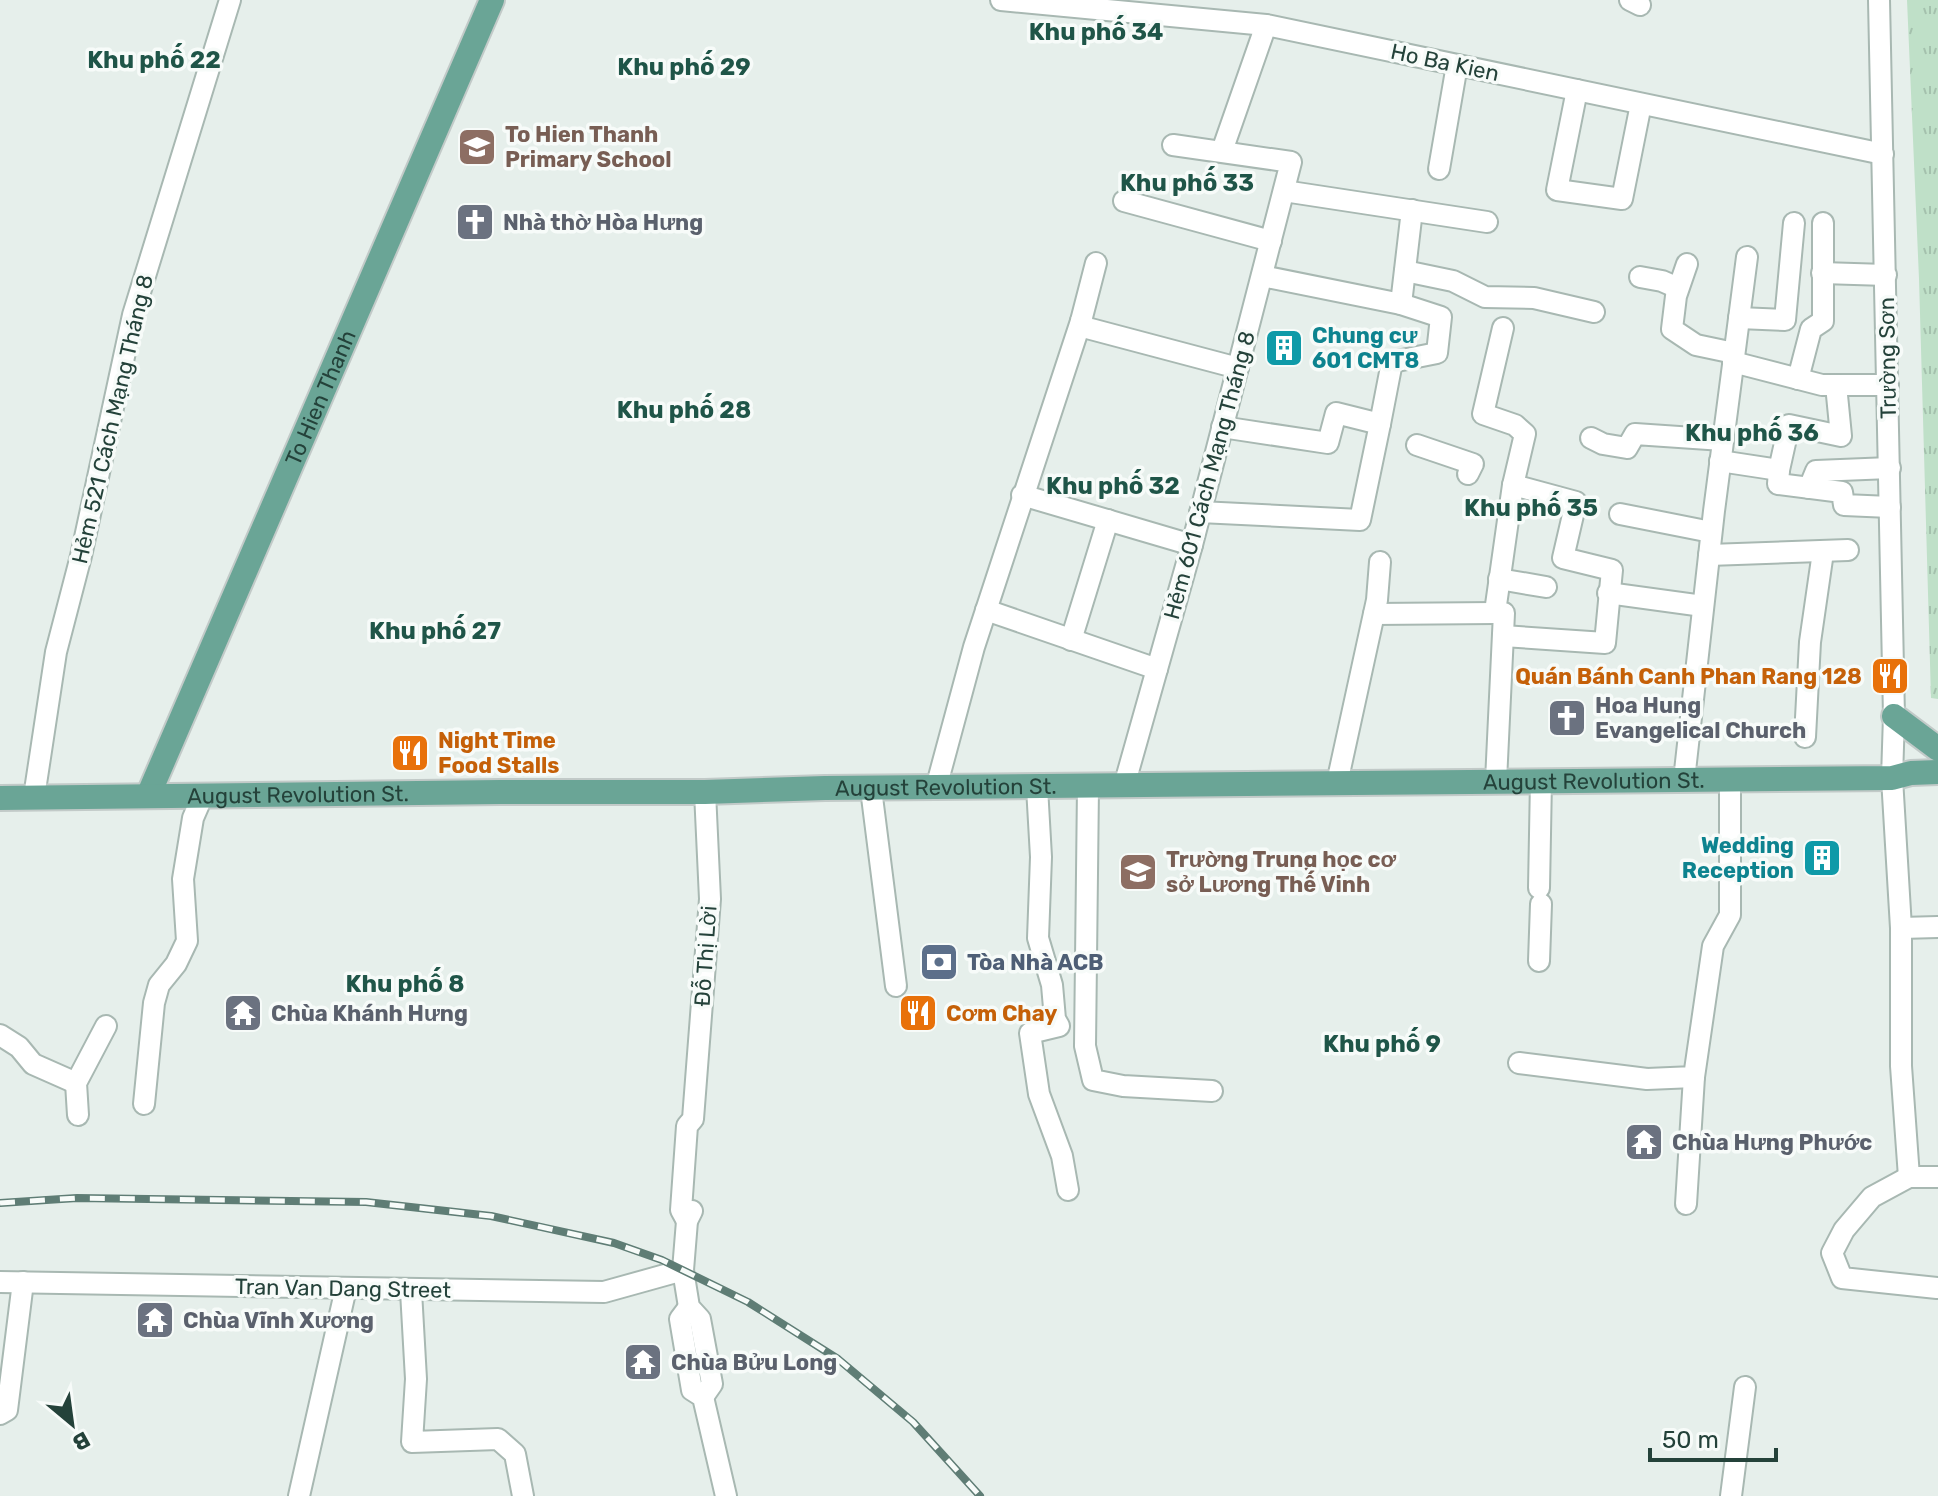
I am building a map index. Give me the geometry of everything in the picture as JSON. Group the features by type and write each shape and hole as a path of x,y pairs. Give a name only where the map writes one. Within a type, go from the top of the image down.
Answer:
{"main road":[{"name":"To Hien Thanh","path":"148,796 492,0"},
{"path":"1894,716 1938,749"},
{"name":"August Revolution St.","path":"0,798 1892,778 1911,773 1938,772"},
{"name":"August Revolution St.","path":"1892,778 1907,788 1938,788"}],"street":[{"name":"Hẻm 521 Cách Mạng Tháng 8","path":"34,797 56,652 81,556 133,315 230,0"},
{"name":"Ho Ba Kien","path":"1001,0 1266,25 1883,154"},
{"name":"Trường Sơn","path":"1879,0 1890,468 1892,778 1901,928 1901,1066 1909,1177"},
{"path":"1173,145 1222,151 1266,25"},
{"path":"1439,169 1457,65"},
{"path":"1577,90 1557,190 1622,199 1641,104"},
{"name":"Hẻm 601 Cách Mạng Tháng 8","path":"1124,786 1192,545 1291,162 1222,151"},
{"path":"1284,191 1487,222"},
{"path":"1124,201 1271,241"},
{"path":"1401,304 1412,210"},
{"path":"1739,318 1785,320 1794,223"},
{"path":"1798,379 1811,329 1823,321 1823,223"},
{"path":"1684,780 1711,532 1747,257"},
{"path":"936,788 986,610 1081,321 1096,263"},
{"path":"1687,264 1678,288 1672,329 1696,345 1822,385 1888,385"},
{"path":"1405,271 1453,281 1485,297 1534,298 1594,312"},
{"path":"1822,273 1886,275"},
{"path":"1200,512 1360,520 1392,362 1437,353 1441,317 1401,304 1262,276"},
{"path":"1640,277 1678,288"},
{"path":"1081,321 1087,328 1238,368"},
{"path":"1496,613 1513,485 1525,434 1515,425 1483,414 1503,328"},
{"path":"1836,385 1841,436 1789,425 1778,484 1842,492 1844,505 1890,507"},
{"path":"1222,427 1328,443 1336,413 1380,424"},
{"path":"1591,438 1603,444 1627,448 1635,434 1723,440"},
{"path":"1417,445 1473,464 1468,474"},
{"path":"1720,461 1779,470"},
{"path":"1809,488 1816,471 1890,468"},
{"path":"1503,636 1605,643 1612,570 1563,558 1576,502 1513,485"},
{"path":"1022,495 1192,545"},
{"path":"1620,514 1711,532"},
{"path":"1071,640 1108,520"},
{"path":"1709,555 1848,550"},
{"path":"1805,737 1810,642 1823,552"},
{"path":"1337,783 1374,614 1380,562"},
{"path":"1499,579 1546,587"},
{"path":"1608,593 1703,606"},
{"path":"986,610 1157,669"},
{"path":"1374,614 1504,613 1496,781"},
{"path":"1686,1204 1694,1077 1713,946 1730,915 1730,779"},
{"path":"1539,961 1541,780"},
{"path":"1037,787 1041,857 1038,938 1052,985 1055,1019 1059,1026 1032,1031 1030,1037 1039,1094 1062,1156 1068,1190"},
{"path":"1088,787 1085,1046 1093,1080 1123,1086 1212,1091"},
{"path":"871,789 896,986"},
{"name":"Đỗ Thị Lời","path":"705,792 710,899 693,1119 698,1128 694,1209 687,1221 689,1307 700,1319 712,1384 703,1397 726,1496"},
{"path":"144,1104 154,1003 159,985 176,964 187,941 183,879 193,818 203,795"},
{"path":"1901,928 1938,927"},
{"path":"78,1115 76,1083 106,1026"},
{"path":"0,1035 19,1047 33,1064 76,1083"},
{"path":"1519,1063 1647,1079 1694,1077"},
{"path":"1937,1288 1842,1278 1832,1253 1844,1230 1872,1197 1909,1177 1938,1177"},
{"name":"Tran Van Dang Street","path":"0,1282 604,1292 690,1281"},
{"path":"0,1414 7,1410 23,1282"},
{"path":"299,1496 346,1288"},
{"path":"411,1291 416,1379 412,1442 498,1439 515,1454 523,1496"},
{"path":"1731,1496 1745,1387"}],"green space":[{"path":"1907,0 1938,0 1938,699 1931,698 1919,279"}],"railway":[{"path":"0,1203 77,1198 366,1202 491,1216 614,1243 662,1260 748,1302 838,1359 913,1422 980,1496"}],"place":[{"name":"To Hien Thanh Primary School","path":"477,147"},
{"name":"Nhà thờ Hòa Hưng","path":"475,222"},
{"name":"Chung cư 601 CMT8","path":"1284,348"},
{"name":"Quán Bánh Canh Phan Rang 128","path":"1890,676"},
{"name":"Hoa Hung Evangelical Church","path":"1567,718"},
{"name":"Night Time Food Stalls","path":"410,753"},
{"name":"Wedding Reception","path":"1822,858"},
{"name":"Trường Trung học cơ sở Lương Thế Vinh","path":"1138,872"},
{"name":"Tòa Nhà ACB","path":"939,962"},
{"name":"Chùa Khánh Hưng","path":"243,1013"},
{"name":"Cơm Chay","path":"918,1013"},
{"name":"Chùa Hưng Phước","path":"1644,1142"},
{"name":"Chùa Vĩnh Xương","path":"155,1320"},
{"name":"Chùa Bửu Long","path":"643,1362"}],"district":[{"name":"Khu phố 34","path":"1096,32"},
{"name":"Khu phố 22","path":"154,60"},
{"name":"Khu phố 29","path":"684,67"},
{"name":"Khu phố 33","path":"1187,183"},
{"name":"Khu phố 28","path":"684,410"},
{"name":"Khu phố 36","path":"1752,433"},
{"name":"Khu phố 32","path":"1113,486"},
{"name":"Khu phố 35","path":"1531,508"},
{"name":"Khu phố 27","path":"435,631"},
{"name":"Khu phố 8","path":"405,984"},
{"name":"Khu phố 9","path":"1382,1044"}]}
